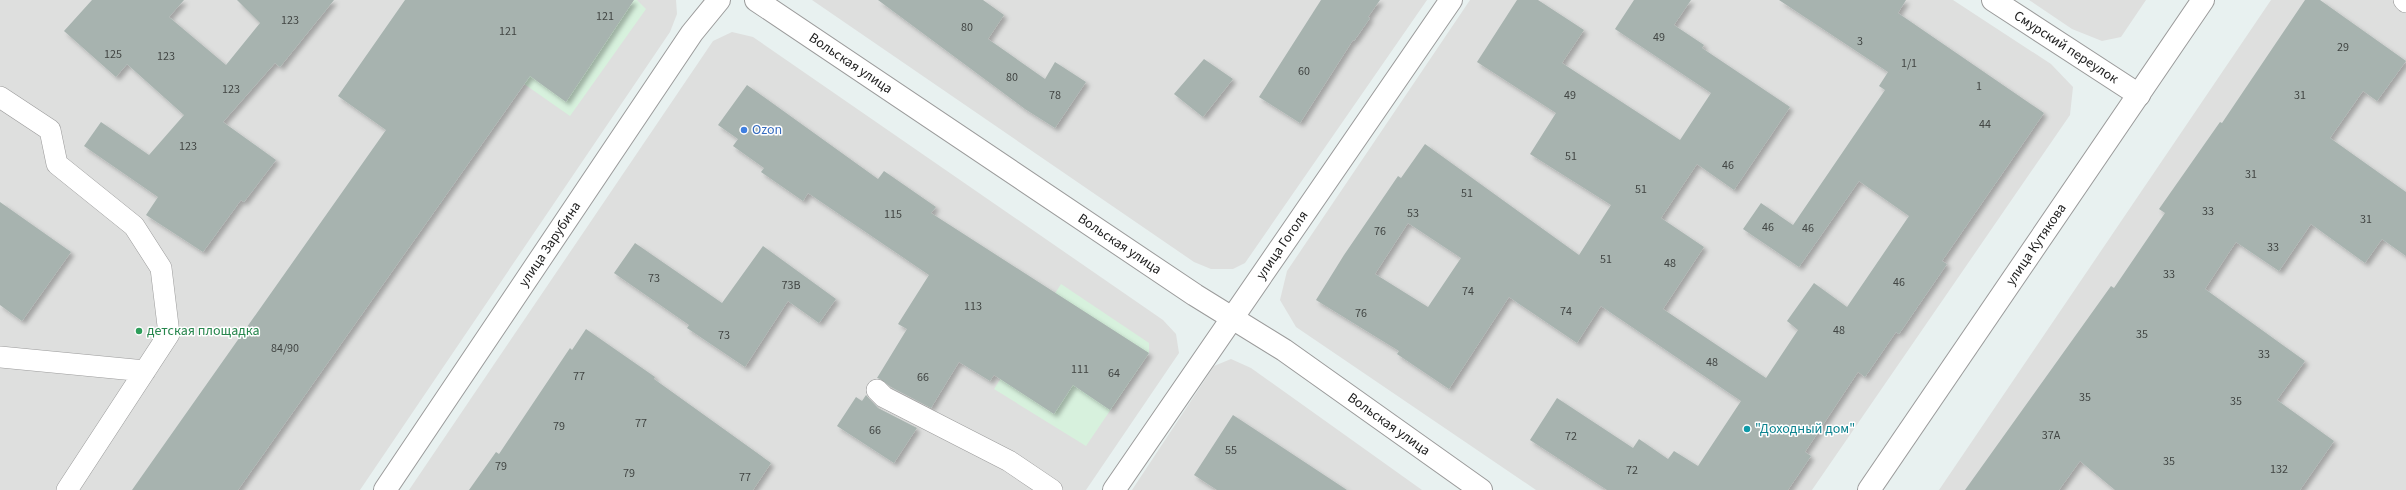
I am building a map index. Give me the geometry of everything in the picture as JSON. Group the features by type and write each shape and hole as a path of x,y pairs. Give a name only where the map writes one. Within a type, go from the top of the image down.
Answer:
{"street":[{"name":"улица Зарубина","path":"384,490 692,33 719,0"},
{"name":"Вольская улица","path":"756,0 1232,318 1284,350 1481,490"},
{"name":"улица Гоголя","path":"1114,490 1451,0"},
{"name":"Смурский переулок","path":"1993,0 2139,95"},
{"name":"улица Кутякова","path":"1869,490 2203,0"}],"lane":[{"path":"0,97 50,130 57,164 134,226 161,268 169,334 67,490"},
{"path":"0,357 145,371"},
{"path":"876,390 884,397 1009,461 1052,490"}],"shaded area":[{"path":"0,0 676,0 677,14 670,32 360,490 0,490"},
{"path":"404,0 637,0 646,9 570,116"},
{"path":"812,0 1427,0 1245,263 1233,269 1211,269 1194,262"},
{"path":"1470,0 1953,0 2051,64 2073,87 2070,115 1812,490 1536,490 1296,327 1280,300 1287,271"},
{"path":"2029,0 2146,0 2121,37 2102,41 2072,29"},
{"path":"2271,0 2406,0 2406,490 1939,490"},
{"path":"732,32 753,37 1163,320 1176,334 1179,353 1086,490 409,490 713,41"},
{"path":"1061,284 1149,343 1149,353 1086,446 994,389"},
{"path":"1231,359 1251,368 1422,490 1132,490 1214,366"}],"building":[{"path":"92,0 184,0 169,17 226,65 260,23 237,0 334,0 280,67 275,63 223,122 276,160 244,202 241,200 203,252 146,215 158,197 84,146 101,122 149,155 184,115 127,64 116,77 64,31"},
{"path":"405,0 634,0 566,102 530,76 238,490 132,490 386,130 338,96"},
{"path":"878,0 983,0 1004,15 988,39 1045,79 1055,62 1086,82 1055,128 1025,109"},
{"path":"1321,0 1380,0 1368,17 1370,18 1354,41 1353,40 1300,123 1259,97"},
{"path":"1517,0 1538,0 1584,30 1562,63 1680,140 1711,93 1615,29 1634,0 1691,0 1674,25 1704,45 1702,48 1790,107 1734,190 1697,164 1661,218 1704,247 1663,309 1766,378 1798,330 1787,321 1814,283 1847,307 1909,216 1859,181 1799,267 1743,229 1761,203 1793,225 1885,90 1879,86 1888,72 1779,0 1906,0 1898,13 2044,113 1942,261 1947,264 1899,334 1896,332 1865,377 1858,372 1805,452 1811,456 1788,490 1607,490 1530,440 1557,398 1633,448 1639,439 1668,459 1674,451 1698,466 1741,401 1601,306 1577,343 1509,297 1449,389 1397,354 1399,351 1316,300 1344,255 1398,176 1401,178 1425,144 1579,255 1611,205 1530,154 1556,113 1477,62","holes":["1408,223 1461,258 1428,307 1375,274"]},
{"path":"2305,0 2320,0 2406,61 2377,101 2363,91 2330,138 2406,192 2406,256 2382,239 2365,263 2311,224 2279,271 2236,242 2205,289 2305,361 2277,400 2334,441 2300,490 2115,490 2080,461 2059,490 1965,490 2111,286 2114,288 2165,213 2159,209 2220,122 2222,123"},
{"path":"1204,59 1233,79 1203,117 1174,94"},
{"path":"747,85 878,179 884,171 936,207 931,213 1149,353 1110,410 1073,385 1054,414 994,375 990,381 959,362 931,408 877,378 907,329 898,324 929,275 808,193 803,201 761,172 764,168 733,146 738,139 718,125"},
{"path":"0,202 71,252 22,321 0,305"},
{"path":"635,243 722,303 763,246 836,299 819,323 788,301 745,367 687,328 689,325 614,273"},
{"path":"586,329 655,377 654,379 771,463 753,490 469,490 496,452 499,454 570,348 572,350"},
{"path":"866,395 878,408 917,428 894,463 837,426 856,397 862,401"},
{"path":"1233,415 1347,490 1217,490 1194,475"}],"place":[{"name":"Ozon","path":"744,130"},
{"name":"детская площадка","path":"139,331"},
{"name":"\"Доходный дом\"","path":"1747,429"}]}
